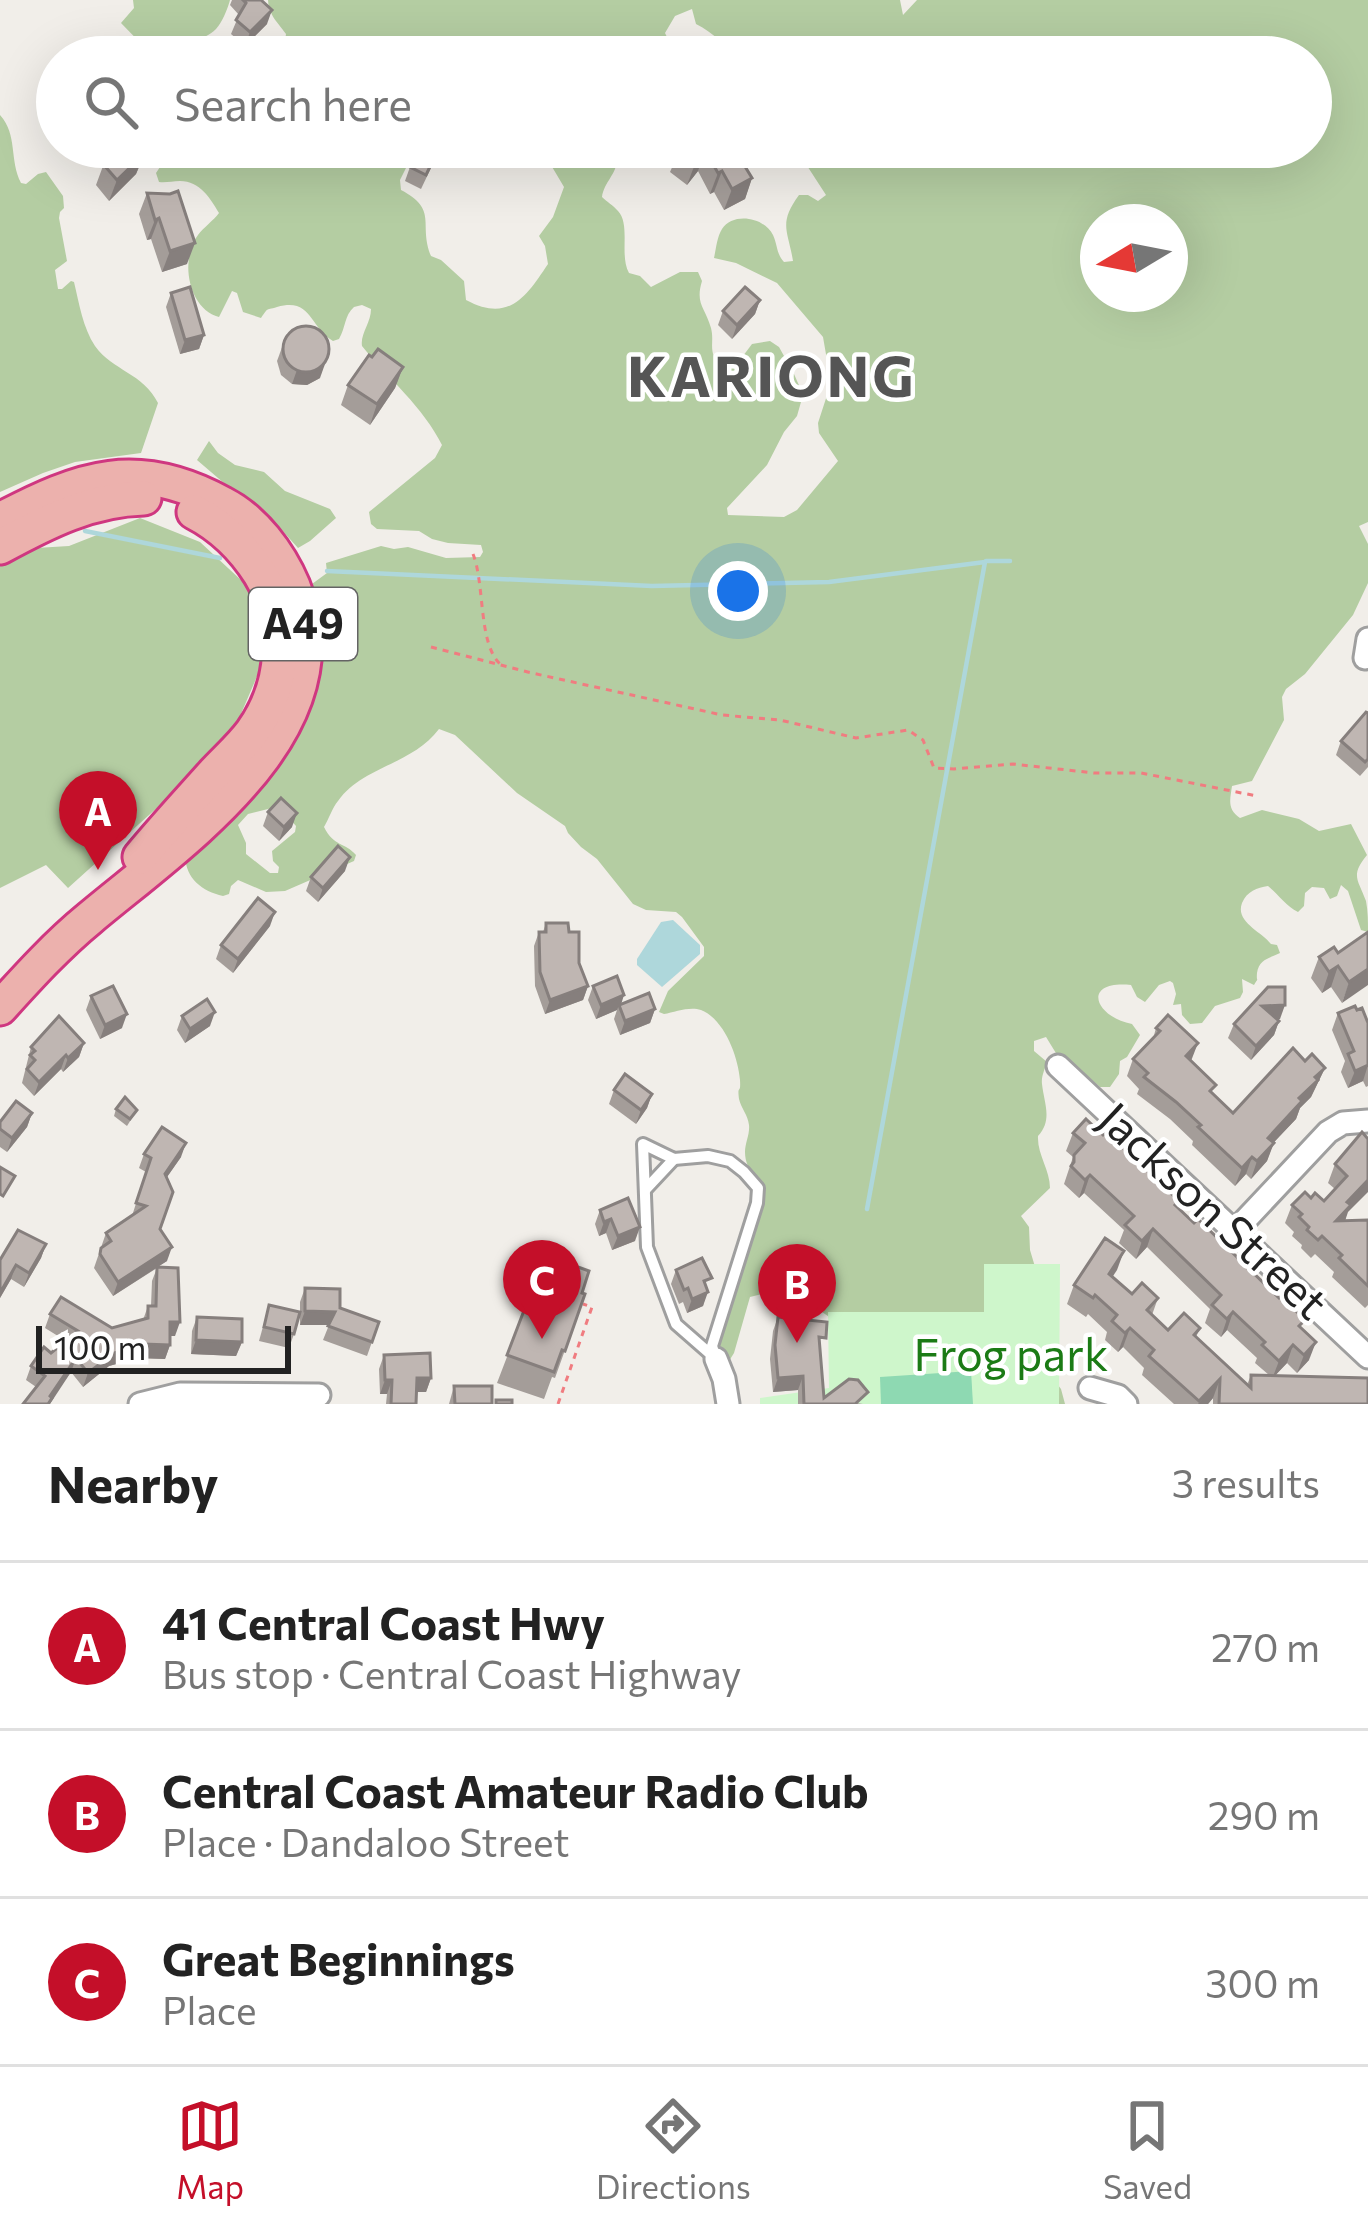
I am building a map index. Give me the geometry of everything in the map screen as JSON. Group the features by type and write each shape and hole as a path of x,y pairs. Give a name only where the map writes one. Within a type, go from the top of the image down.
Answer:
{"highway":[{"name":"A49","path":"0,520 79,483 97,480 157,478 203,493 251,524 288,574 305,637 298,694 271,747 184,840 84,922 15,987"},
{"name":"A49","path":"0,547 51,519 117,499 149,498 218,524 249,556 272,592 280,629 280,667 252,732 84,922"}],"street":[{"name":"Jackson Street","path":"1058,1066 1368,1357"},
{"path":"1235,1231 1328,1132 1368,1120"},
{"path":"716,1359 728,1404"},
{"path":"1090,1388 1118,1396 1126,1404"},
{"path":"140,1404 180,1394 320,1394"}],"lane":[{"path":"644,1144 674,1159 708,1156 730,1161 758,1188 712,1346 716,1359 676,1324 647,1247 644,1144"},
{"path":"645,1190 674,1159"}],"path":[{"path":"473,554 490,655 501,665"},
{"path":"431,647 722,715 780,719 856,738 908,730 923,740 934,768 1013,764 1141,773 1257,796"},
{"path":"559,1404 592,1307 578,1302"}],"green space":[{"path":"133,0 230,0 218,26 206,36 134,36 121,23 134,8"},
{"path":"268,0 900,0 903,15 917,0 1368,0 1368,522 1359,526 1368,544 1368,583 1353,615 1305,674 1286,689 1284,720 1252,781 1232,786 1230,800 1240,818 1262,810 1299,819 1319,831 1351,824 1367,855 1357,878 1366,901 1368,932 1361,930 1348,891 1341,885 1337,896 1330,899 1324,888 1312,887 1298,912 1268,886 1260,888 1244,899 1242,916 1277,945 1280,953 1260,965 1254,985 1242,979 1240,998 1215,1006 1202,1023 1190,1024 1182,1015 1181,1004 1173,1005 1176,994 1170,981 1159,985 1145,1002 1131,985 1115,985 1100,993 1098,1000 1108,1014 1132,1024 1140,1035 1120,1061 1119,1074 1110,1087 1100,1087 1059,1058 1046,1037 1034,1041 1034,1051 1047,1062 1042,1081 1046,1118 1038,1136 1050,1188 1021,1216 1029,1227 1030,1250 1061,1354 1061,1369 1054,1380 1065,1404 973,1404 838,1323 803,1295 802,1311 791,1317 770,1292 750,1297 734,1353 724,1362 718,1345 760,1212 758,1184 746,1160 748,1121 739,1099 736,1060 717,1021 697,1009 659,1012 668,991 704,956 704,947 676,912 633,904 565,826 517,793 455,735 439,729 415,751 361,780 338,801 324,827 356,855 354,861 285,891 266,892 238,880 223,896 192,877 185,856 312,703 319,685 319,640 312,584 327,573 326,563 381,546 408,547 446,558 480,557 483,552 481,545 448,543 419,531 377,529 371,524 369,512 435,458 442,445 362,346 371,309 354,307 339,339 333,341 297,306 268,309 261,318 243,312 232,291 219,317 208,312 194,293 189,256 198,235 219,213 199,187 159,182 156,173 159,168 406,168 401,190 424,211 431,256 464,281 466,300 494,309 524,296 548,264 539,236 553,217 564,187 553,168 615,168 602,197 622,217 629,273 651,287 680,272 698,272 714,357 740,360 752,344 770,341 779,347 794,374 801,390 797,416 767,465 727,508 728,515 784,517 797,510 838,461 819,433 831,383 823,337 777,283 714,258 727,224 748,219 763,224 784,262 793,261 788,213 799,195 818,201 826,195 808,168 1332,168 1332,36 714,36 696,24 692,9 675,16 666,36 286,34","holes":["272,808 296,826 272,851 279,867 278,873 270,873 246,854 238,825 248,814"]},
{"path":"0,115 9,131 21,183 46,172 63,196 59,218 67,261 55,270 58,289 74,282 95,346 144,385 158,403 141,453 75,462 0,492"},
{"path":"209,441 235,465 264,472 285,491 330,509 336,518 298,548 262,508 246,502 197,460"},
{"path":"140,518 200,542 256,594 267,653 237,723 199,770 68,888 46,865 0,888 0,566 36,548 69,546"},
{"name":"Frog park","path":"984,1264 1060,1264 1059,1404 760,1404 760,1398 829,1388 828,1312 984,1312"},
{"path":"971,1371 973,1404 881,1404 880,1377"}],"water":[{"path":"673,920 700,945 700,954 662,987 637,965 637,959 661,922"}],"building":[{"path":"243,0 261,0 272,10 250,32 236,20 246,3"},
{"path":"106,168 129,168 117,180"},
{"path":"715,168 746,168 752,178 732,189 722,171"},
{"path":"178,191 195,243 170,251 147,193"},
{"path":"190,287 204,335 185,340 171,293"},
{"path":"745,287 760,300 737,325 723,311"},
{"path":"306,326 322,333 329,349 322,365 306,372 290,365 283,349 290,333"},
{"path":"378,349 403,367 377,404 348,385"},
{"path":"1366,712 1368,759 1365,762 1341,741"},
{"path":"281,798 297,813 284,827 268,812"},
{"path":"338,846 350,857 323,888 311,877"},
{"path":"258,898 275,912 238,959 221,945"},
{"path":"546,923 568,923 569,932 579,932 579,963 588,986 550,1000 540,972 539,932 546,932"},
{"path":"1368,932 1368,969 1349,982 1338,966 1329,972 1319,957 1334,947 1338,953"},
{"path":"617,976 624,995 601,1005 593,986"},
{"path":"113,986 127,1014 105,1025 91,996"},
{"path":"1268,987 1285,987 1285,1005 1262,1006 1279,1021 1256,1046 1234,1024"},
{"path":"649,993 655,1009 625,1021 619,1005"},
{"path":"207,999 215,1012 190,1029 182,1016"},
{"path":"1362,1008 1368,1023 1368,1065 1355,1071 1348,1054 1354,1051 1338,1013"},
{"path":"1168,1015 1198,1043 1186,1056 1216,1085 1210,1091 1233,1113 1293,1048 1305,1061 1312,1054 1325,1068 1268,1138 1274,1143 1257,1161 1252,1157 1242,1168 1198,1127 1201,1125 1144,1077 1148,1073 1133,1059 1160,1031 1156,1028"},
{"path":"59,1016 84,1043 39,1082 27,1069 35,1060 31,1047"},
{"path":"625,1074 652,1094 641,1110 614,1090"},
{"path":"125,1097 137,1110 130,1119 116,1109"},
{"path":"16,1101 32,1113 12,1138 0,1129 0,1122"},
{"path":"1086,1119 1103,1135 1106,1132 1179,1201 1175,1205 1194,1223 1198,1219 1305,1320 1299,1326 1316,1342 1304,1355 1293,1345 1279,1361 1233,1312 1227,1319 1212,1305 1221,1295 1153,1229 1142,1241 1125,1225 1134,1216 1090,1175 1085,1180 1071,1166 1085,1143 1073,1133"},
{"path":"162,1127 186,1143 165,1174 173,1192 160,1229 172,1247 118,1282 101,1248 111,1241 106,1233 146,1206 136,1203 151,1158 144,1154"},
{"path":"1362,1132 1368,1139 1368,1180 1336,1221 1368,1220 1368,1286 1322,1236 1318,1240 1307,1230 1299,1217 1302,1214 1292,1205 1305,1192 1324,1201 1347,1176 1335,1164"},
{"path":"0,1167 15,1176 3,1196 0,1194"},
{"path":"628,1198 640,1227 618,1236 611,1219 604,1222 600,1210"},
{"path":"18,1230 46,1244 29,1273 16,1265 0,1293 0,1260"},
{"path":"1105,1238 1124,1251 1109,1274 1132,1294 1142,1283 1158,1298 1147,1310 1168,1330 1184,1313 1200,1328 1194,1335 1251,1388 1251,1375 1368,1378 1368,1404 1219,1404 1220,1379 1199,1401 1149,1356 1154,1350 1130,1328 1125,1333 1112,1321 1117,1315 1095,1295 1074,1285"},
{"path":"542,1254 589,1271 585,1294 554,1372 507,1355"},
{"path":"702,1258 712,1278 704,1281 708,1292 692,1299 676,1270"},
{"path":"157,1267 178,1268 180,1322 170,1322 170,1345 143,1344 114,1353 88,1373 76,1358 48,1404 23,1404 45,1376 31,1366 44,1347 51,1353 78,1331 50,1314 61,1297 112,1328 148,1318 148,1306 156,1306"},
{"path":"305,1288 340,1289 340,1308 379,1322 372,1342 328,1326 335,1312 305,1311"},
{"path":"269,1305 300,1312 294,1334 264,1327"},
{"path":"197,1317 242,1319 242,1342 196,1340"},
{"path":"778,1317 827,1322 826,1338 819,1337 824,1398 849,1379 858,1380 868,1392 855,1404 804,1404 803,1376 778,1378"},
{"path":"430,1353 431,1378 417,1378 416,1404 391,1404 392,1380 385,1380 384,1355"},
{"path":"454,1386 492,1386 492,1404 455,1404"}],"waterway":[{"path":"85,531 220,558"},
{"path":"986,561 1010,561"},
{"path":"327,571 652,586 829,582 985,562 867,1209"}],"place":[{"name":"41 Central Coast Hwy","path":"98,870"},
{"name":"Great Beginnings","path":"542,1339"},
{"name":"Central Coast Amateur Radio Club","path":"797,1343"}],"district":[{"name":"KARIONG","path":"772,377"}]}
